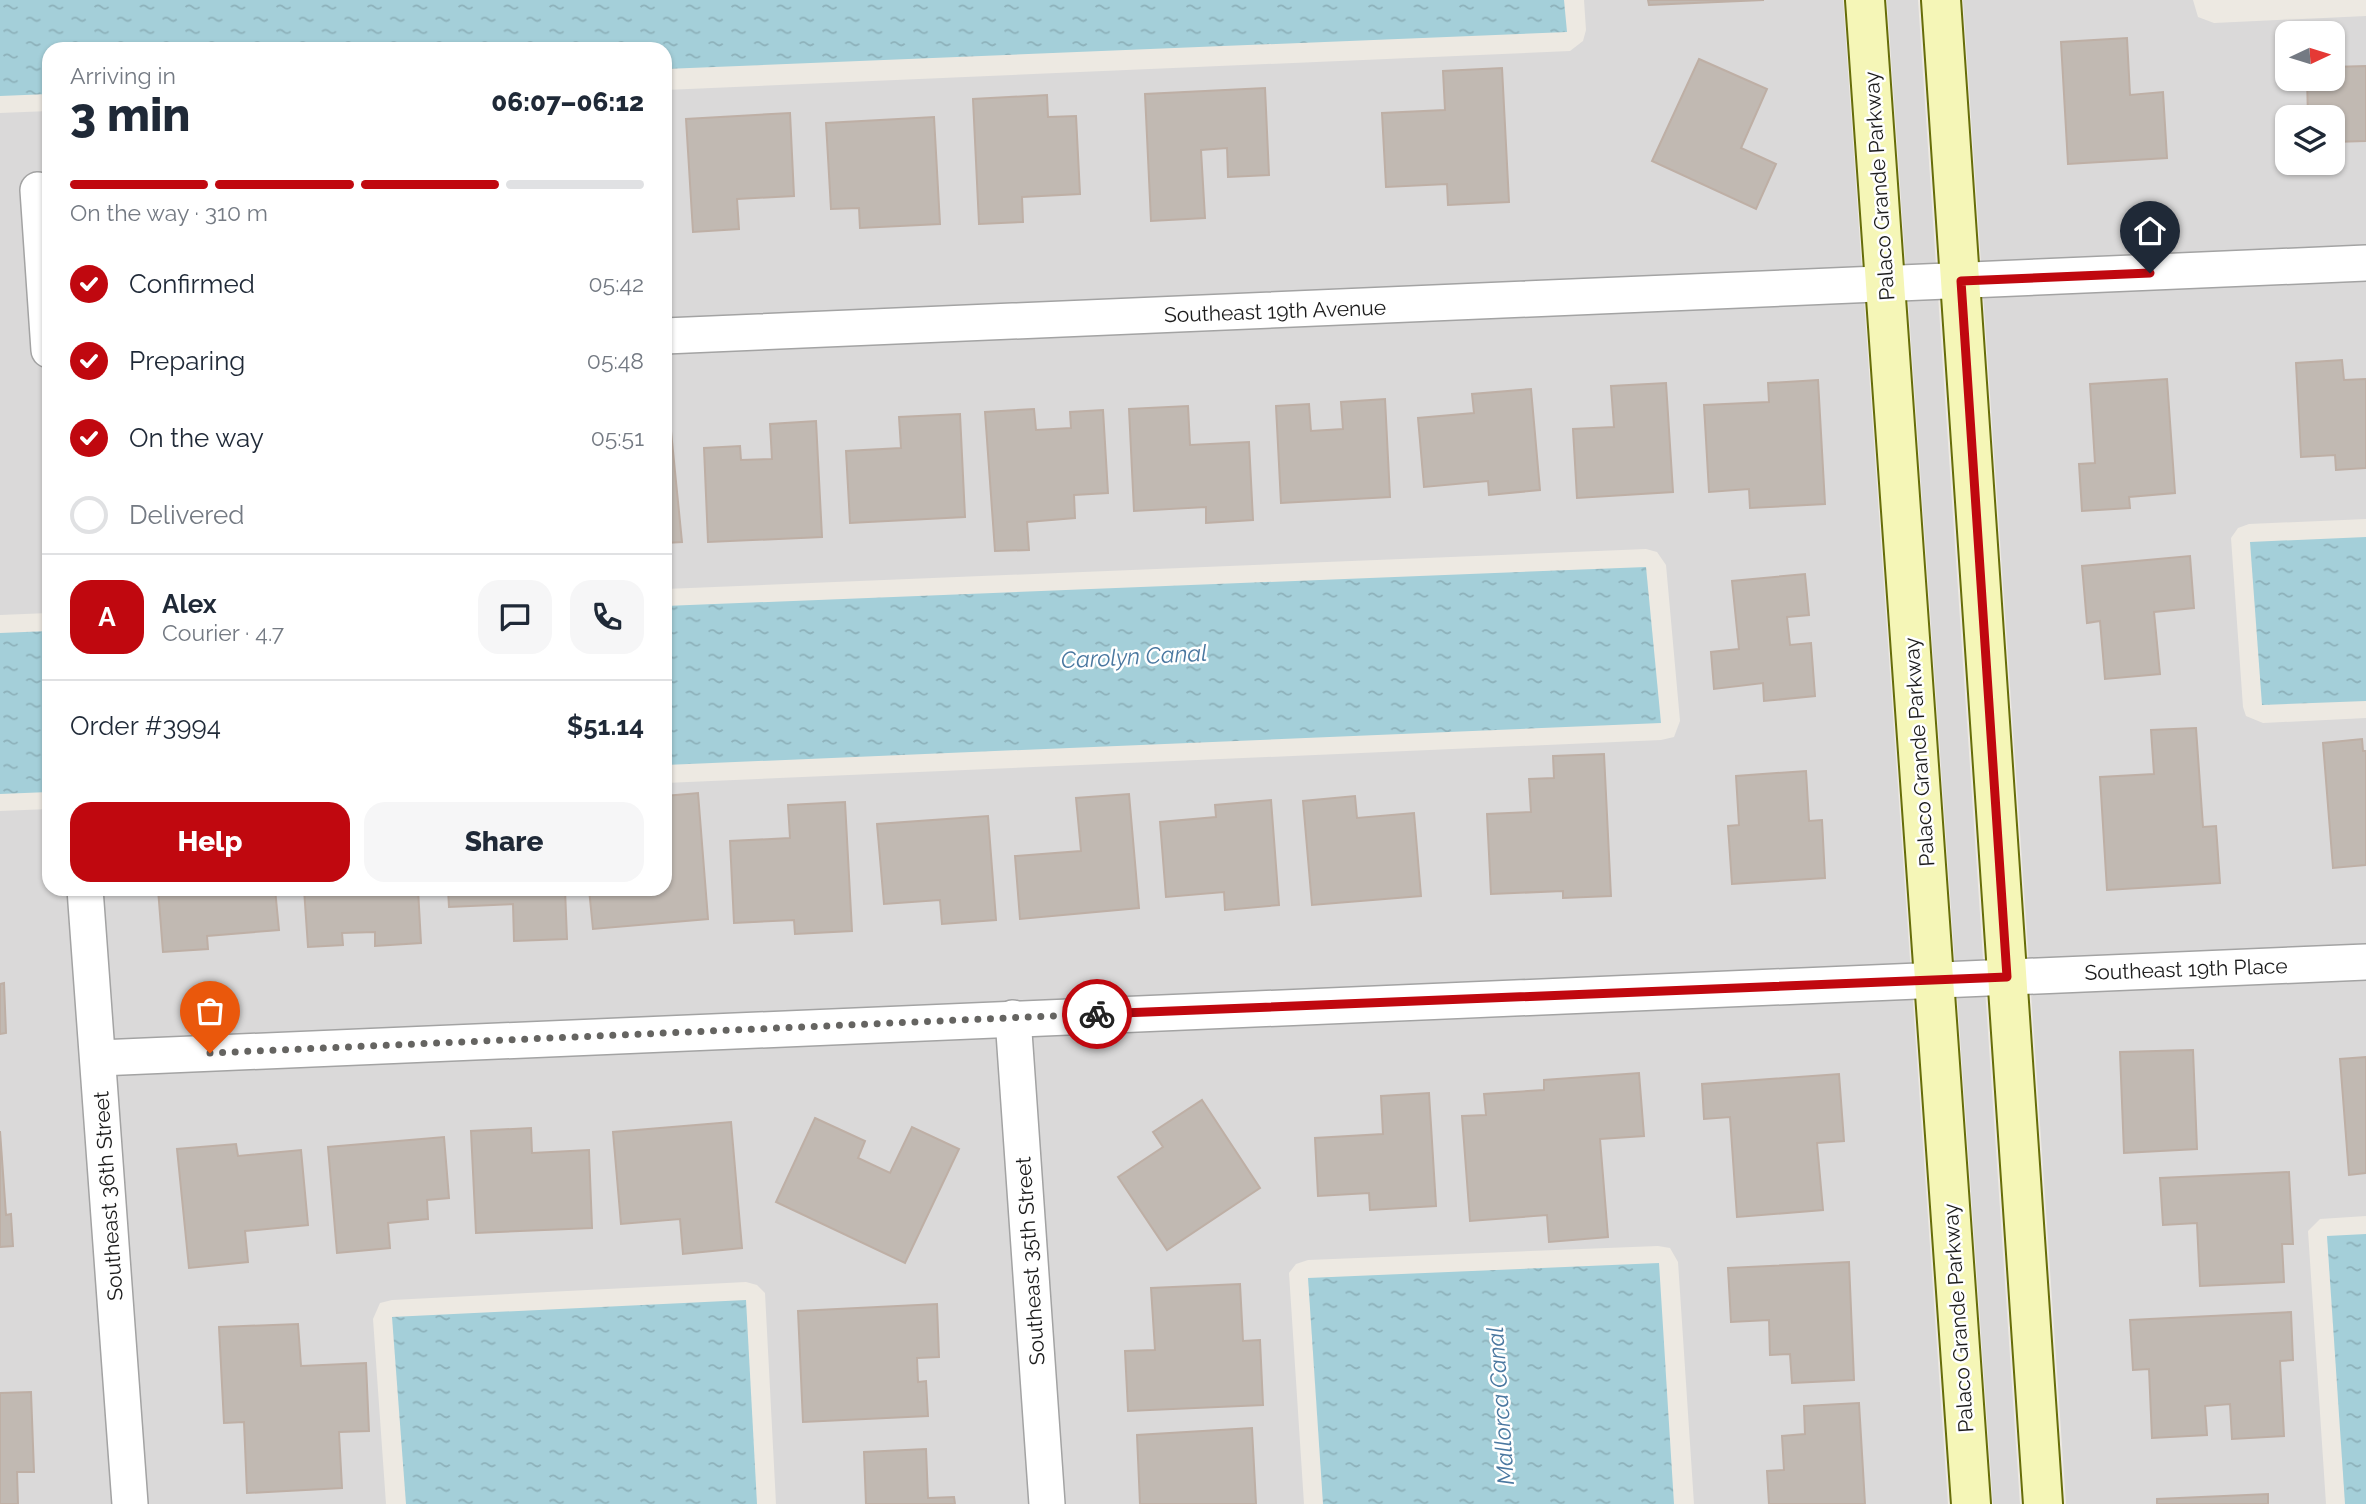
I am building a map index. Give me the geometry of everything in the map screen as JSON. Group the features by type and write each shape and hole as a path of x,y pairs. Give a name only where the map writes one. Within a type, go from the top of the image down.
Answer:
{"street":[{"name":"Palaco Grande Parkway","path":"1866,0 1971,1504"},
{"path":"1941,0 2043,1504"},
{"path":"38,190 42,248"},
{"path":"1961,281 2366,263"},
{"name":"Southeast 19th Avenue","path":"672,336 1961,281"},
{"name":"Southeast 36th Street","path":"86,896 130,1504"},
{"name":"Southeast 19th Place","path":"1934,980 2366,962"},
{"path":"99,1058 1934,980"},
{"name":"Southeast 35th Street","path":"1013,1018 1047,1504"}],"shaded area":[{"path":"1584,0 1843,0 1948,1504 1694,1504 1678,1262 1670,1248 1658,1246 1308,1260 1296,1264 1289,1273 1304,1504 776,1504 765,1293 757,1285 746,1282 392,1300 380,1303 373,1319 386,1504 0,1504 0,811 42,809 42,896 672,896 672,783 1661,740 1674,737 1680,721 1666,565 1657,552 1646,549 672,589 672,90 1570,51 1583,41 1586,30"},
{"path":"1887,0 1918,0 2020,1504 1993,1504"},
{"path":"1963,0 2193,0 2198,17 2214,23 2366,16 2366,519 2249,524 2238,528 2231,538 2243,707 2246,716 2263,723 2366,718 2366,1216 2320,1219 2308,1231 2326,1504 2066,1504"},
{"path":"42,111 42,613 0,615 0,113"}],"water":[{"path":"0,0 1564,0 1567,32 672,69 672,42 42,42 42,94 0,96"},
{"path":"2366,537 2366,701 2262,705 2250,542"},
{"name":"Carolyn Canal","path":"1646,567 1661,723 672,765 672,606"},
{"path":"42,631 42,792 0,794 0,633"},
{"path":"2366,1234 2366,1504 2345,1504 2327,1236"},
{"name":"Mallorca Canal","path":"1659,1263 1674,1504 1323,1504 1308,1278"},
{"path":"746,1300 757,1504 406,1504 392,1317"}],"building":[{"path":"1648,0 1764,0 1649,5"},
{"path":"2127,38 2130,95 2163,92 2167,158 2068,164 2061,42"},
{"path":"1699,59 1767,89 1741,148 1776,164 1756,209 1652,161"},
{"path":"2366,66 2366,141 2345,142 2345,105 2308,105 2307,91 2345,91 2345,67"},
{"path":"1502,68 1509,202 1448,205 1447,184 1386,187 1382,113 1445,110 1443,71"},
{"path":"1265,88 1269,175 1228,177 1227,148 1201,150 1205,218 1151,221 1145,94"},
{"path":"1047,95 1048,117 1076,116 1080,194 1022,197 1023,222 979,224 973,99"},
{"path":"790,113 794,196 737,199 739,229 693,232 686,119"},
{"path":"934,117 940,224 860,228 859,208 831,209 826,123"},
{"path":"2342,360 2344,380 2366,379 2366,468 2336,470 2335,455 2301,457 2296,363"},
{"path":"2167,379 2175,493 2129,497 2130,508 2082,511 2079,464 2095,463 2090,384"},
{"path":"1818,380 1825,504 1750,508 1749,489 1709,492 1704,405 1769,402 1768,383"},
{"path":"1666,383 1673,492 1577,498 1573,429 1614,427 1611,386"},
{"path":"1531,389 1540,490 1489,495 1488,481 1424,487 1418,418 1474,413 1472,394"},
{"path":"1385,399 1390,497 1281,503 1276,406 1309,404 1311,431 1343,429 1341,402"},
{"path":"1188,406 1190,445 1249,442 1253,520 1206,523 1206,507 1134,511 1129,409"},
{"path":"1034,409 1036,430 1071,428 1070,412 1103,410 1108,493 1074,495 1075,518 1027,522 1029,550 995,551 985,412"},
{"path":"960,414 965,517 850,523 846,451 901,448 899,417"},
{"path":"816,421 822,537 708,542 704,448 740,446 741,460 772,459 770,424"},
{"path":"672,441 682,542 672,543"},
{"path":"2190,556 2194,608 2154,612 2160,674 2105,679 2100,621 2087,623 2082,566"},
{"path":"1805,574 1809,615 1787,617 1790,645 1811,643 1815,696 1764,701 1763,683 1714,689 1711,652 1739,649 1732,581"},
{"path":"2196,728 2203,827 2216,826 2220,883 2107,890 2100,777 2154,774 2151,730"},
{"path":"2362,739 2363,751 2366,751 2366,865 2333,868 2323,743"},
{"path":"1604,754 1611,896 1563,898 1563,891 1491,894 1487,814 1531,812 1529,779 1554,778 1553,756"},
{"path":"1806,771 1809,821 1822,820 1825,878 1732,884 1728,826 1739,825 1736,776"},
{"path":"698,793 708,919 593,929 590,896 672,896 672,795"},
{"path":"1129,794 1139,908 1020,919 1015,856 1081,851 1076,798"},
{"path":"1355,796 1357,818 1414,813 1421,896 1312,905 1303,801"},
{"path":"1271,800 1279,905 1225,910 1224,892 1166,897 1160,822 1216,817 1215,805"},
{"path":"845,802 852,931 795,934 794,920 734,923 730,841 790,838 788,805"},
{"path":"988,816 996,920 942,924 940,900 884,904 877,824"},
{"path":"159,896 276,896 279,930 207,936 208,949 163,952"},
{"path":"304,896 418,896 421,943 375,946 375,932 342,933 343,945 308,947"},
{"path":"448,896 565,896 567,939 514,941 513,904 449,907"},
{"path":"4,983 6,1033 0,1034 0,984"},
{"path":"2193,1050 2197,1149 2124,1153 2120,1052"},
{"path":"2366,1057 2366,1173 2349,1175 2340,1059"},
{"path":"1639,1073 1644,1136 1600,1139 1608,1237 1549,1242 1547,1215 1470,1221 1462,1116 1486,1115 1484,1094 1544,1090 1544,1080"},
{"path":"1839,1074 1844,1141 1817,1143 1823,1210 1737,1217 1730,1117 1704,1119 1702,1084"},
{"path":"1429,1093 1436,1206 1370,1210 1369,1193 1318,1196 1315,1138 1383,1134 1381,1096"},
{"path":"1202,1100 1260,1188 1167,1250 1118,1177 1163,1147 1153,1132"},
{"path":"815,1118 865,1141 858,1158 890,1173 912,1127 959,1149 905,1263 776,1202"},
{"path":"731,1122 742,1248 683,1254 680,1219 621,1224 613,1132"},
{"path":"531,1128 532,1153 589,1150 592,1228 476,1233 471,1131"},
{"path":"0,1131 6,1215 11,1214 13,1246 0,1247"},
{"path":"444,1137 449,1198 427,1200 428,1219 388,1223 390,1248 337,1253 328,1147"},
{"path":"236,1144 238,1156 301,1150 308,1225 245,1231 248,1262 189,1268 177,1149"},
{"path":"2289,1172 2293,1244 2282,1244 2284,1282 2200,1286 2197,1223 2163,1225 2160,1178"},
{"path":"1849,1262 1854,1380 1792,1383 1790,1354 1770,1355 1769,1320 1731,1322 1728,1268"},
{"path":"1240,1284 1243,1341 1260,1340 1263,1405 1128,1411 1125,1351 1155,1350 1151,1288"},
{"path":"937,1304 939,1357 917,1358 918,1382 926,1381 928,1416 803,1422 798,1311"},
{"path":"2291,1312 2293,1360 2280,1361 2284,1436 2232,1439 2230,1404 2205,1406 2207,1435 2152,1438 2149,1369 2133,1370 2130,1320"},
{"path":"298,1324 301,1366 366,1363 369,1431 339,1432 342,1488 247,1493 244,1422 224,1423 219,1327"},
{"path":"31,1392 34,1472 17,1472 18,1504 0,1504 0,1393"},
{"path":"1859,1403 1865,1504 1769,1504 1767,1471 1784,1470 1782,1436 1805,1434 1804,1406"},
{"path":"1252,1428 1256,1504 1140,1504 1137,1435"},
{"path":"926,1449 928,1498 954,1497 955,1504 866,1504 864,1452"},
{"path":"2268,1494 2268,1504 2157,1504 2157,1499"}],"way so far":[{"path":"210,1053 1097,1014"}],"route":[{"path":"1097,1014 2007,977 1961,281 2150,273"}]}
